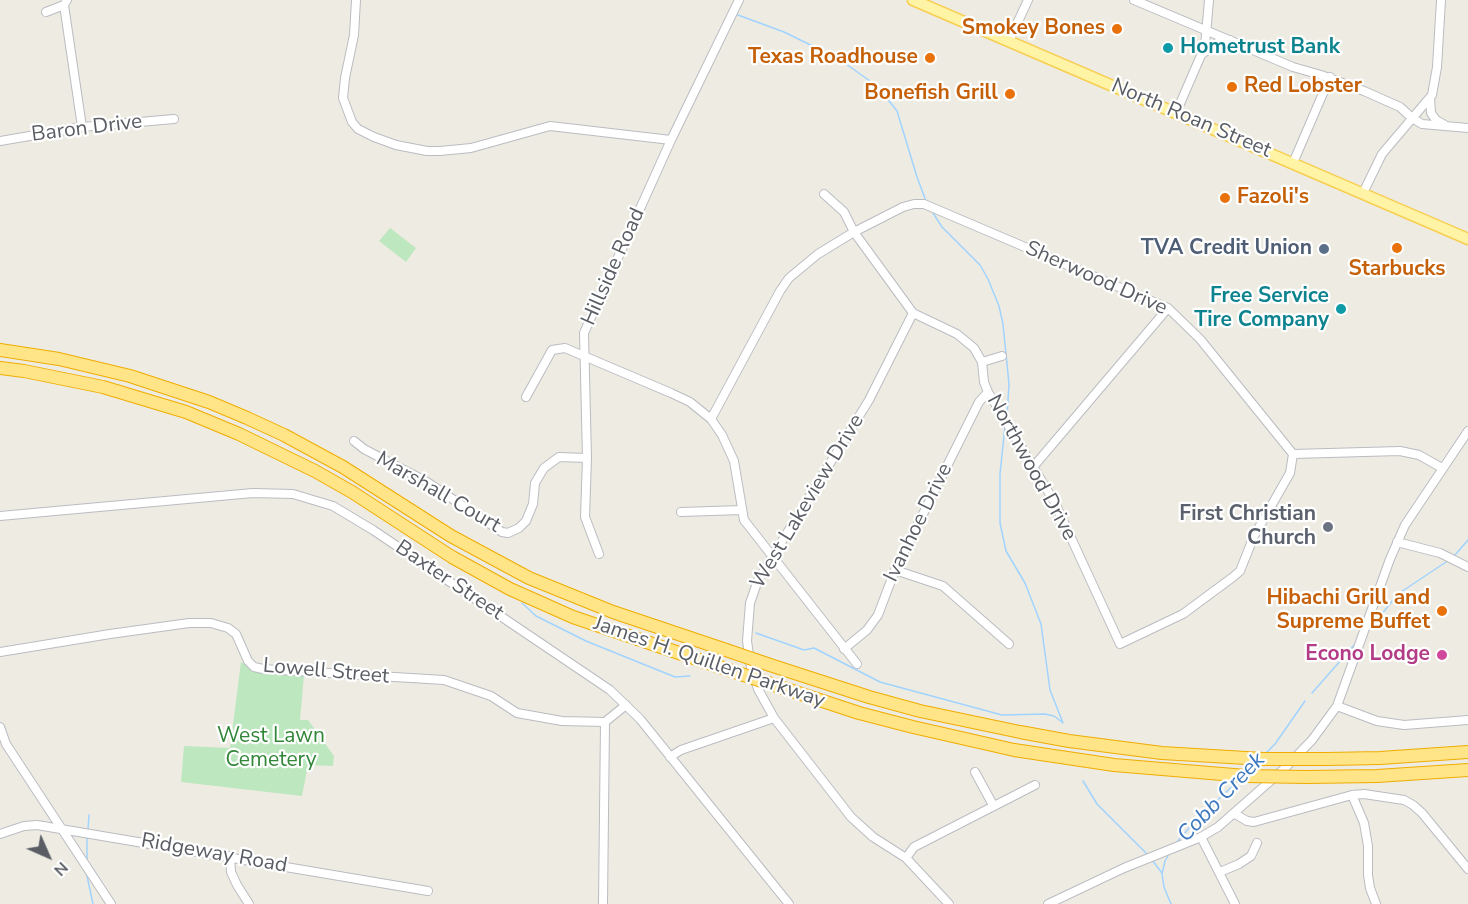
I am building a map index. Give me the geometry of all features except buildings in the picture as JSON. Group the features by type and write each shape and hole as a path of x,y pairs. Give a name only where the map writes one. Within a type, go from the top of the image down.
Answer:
{"highway":[{"name":"James H. Quillen Parkway","path":"0,350 59,359 130,376 209,402 284,435 344,466 451,536 529,578 614,612 910,708 1069,741 1162,753 1263,759 1327,759 1468,752"},
{"name":"James H. Quillen Parkway","path":"0,368 103,387 186,412 239,434 315,471 352,492 452,557 510,589 573,617 859,713 913,728 1014,750 1124,766 1246,776 1377,776 1468,770"}],"main road":[{"name":"North Roan Street","path":"914,0 1468,239"}],"street":[{"path":"356,0 354,35 343,98 352,123 358,129 374,137 396,145 440,151 471,148 550,126 671,141"},
{"name":"Hillside Road","path":"599,554 585,517 584,333 671,141 739,0"},
{"path":"1009,41 1028,0"},
{"path":"1134,0 1293,67 1329,77 1400,107 1412,118 1429,126 1468,128"},
{"path":"1176,113 1202,54 1208,32 1209,0"},
{"path":"1363,193 1382,154 1430,98 1436,79 1441,0"},
{"path":"46,12 66,3 82,127"},
{"path":"1202,54 1217,43 1232,40"},
{"path":"1293,162 1329,77"},
{"path":"1430,98 1431,113 1448,127"},
{"name":"Baron Drive","path":"0,141 82,127 174,118"},
{"path":"824,194 844,212 854,232 912,313"},
{"name":"Sherwood Drive","path":"711,419 789,278 818,254 854,232 903,207 924,204 1168,308 1200,339 1293,454"},
{"path":"1034,466 1168,308"},
{"name":"Northwood Drive","path":"912,313 945,327 967,341 982,362 984,382 988,392 1055,503 1120,644 1183,614 1240,571 1254,536 1290,472 1293,454"},
{"name":"West Lakeview Drive","path":"912,313 868,400 773,555 754,592 747,641 751,668 758,689 774,718 851,817 873,837 906,858 949,904"},
{"path":"526,397 552,350 565,348 690,402 711,419 734,460 744,520 857,664"},
{"path":"982,362 1002,356"},
{"name":"Ivanhoe Drive","path":"844,649 873,623 895,570 979,402 988,392"},
{"path":"1048,904 1124,868 1201,837 1235,814 1312,740 1337,706 1397,542 1414,510 1468,431"},
{"name":"Marshall Court","path":"354,441 364,449 427,482 502,532 508,533 526,521 533,504 536,483 544,468 559,457 586,458"},
{"path":"1293,454 1400,451 1419,455 1442,468"},
{"name":"Baxter Street","path":"0,516 167,499 253,493 292,494 333,506 373,530 594,678 626,705 640,719 789,904"},
{"path":"681,512 742,510"},
{"path":"1397,542 1440,553 1468,567"},
{"path":"895,570 943,586 1009,644"},
{"name":"Lowell Street","path":"0,652 189,623 211,623 228,628 236,634 248,661 254,667 444,680 490,696 517,713 562,721 605,722"},
{"path":"603,904 605,722 626,705"},
{"path":"1337,706 1377,721 1404,725 1468,720"},
{"path":"670,757 681,750 774,718"},
{"path":"0,727 6,744 111,904"},
{"path":"975,772 993,805"},
{"path":"906,858 914,847 1035,785"},
{"path":"1235,814 1254,822 1352,795 1364,794 1404,800 1413,805 1468,869"},
{"path":"1352,795 1364,823 1368,846 1369,882 1376,904"},
{"name":"Ridgeway Road","path":"0,834 24,826 37,825 428,891"},
{"path":"1201,837 1235,904"},
{"path":"1220,872 1251,856 1257,843"},
{"path":"230,856 231,872 249,904"}],"green space":[{"path":"390,228 416,248 406,262 379,241"},
{"name":"West Lawn Cemetery","path":"241,662 263,673 304,675 300,720 308,720 334,756 333,766 308,765 302,796 181,782 184,746 230,748"}],"waterway":[{"path":"738,15 784,32 827,53 877,86 897,111 926,201"},
{"path":"933,213 942,227 980,265 999,306 1009,384 1007,416"},
{"path":"1005,426 1000,474 1000,523 1006,551 1025,583 1041,624 1050,690 1063,723"},
{"name":"Cobb Creek","path":"1455,555 1468,540"},
{"name":"Cobb Creek","path":"1368,631 1398,594 1449,560"},
{"path":"522,603 536,616 586,641 675,677 690,676"},
{"path":"756,633 804,650 814,648 880,682 1002,715 1045,714 1054,716 1062,722"},
{"name":"Cobb Creek","path":"1312,693 1356,643"},
{"name":"Cobb Creek","path":"1266,753 1275,744 1305,701"},
{"name":"Cobb Creek","path":"1249,770 1256,763"},
{"name":"Cobb Creek","path":"1177,842 1195,821 1239,780"},
{"path":"1083,781 1097,804 1147,854"},
{"path":"88,829 89,815"},
{"path":"87,837 87,859"},
{"name":"Cobb Creek","path":"1169,854 1162,874 1164,887 1171,904"},
{"path":"1152,860 1162,873"},
{"path":"87,876 93,904"}],"place":[{"name":"Smokey Bones","path":"1117,29"},
{"name":"Hometrust Bank","path":"1168,48"},
{"name":"Texas Roadhouse","path":"930,58"},
{"name":"Red Lobster","path":"1232,87"},
{"name":"Bonefish Grill","path":"1010,94"},
{"name":"Fazoli's","path":"1225,198"},
{"name":"Starbucks","path":"1397,248"},
{"name":"TVA Credit Union","path":"1324,249"},
{"name":"Free Service Tire Company","path":"1341,309"},
{"name":"First Christian Church","path":"1328,527"},
{"name":"Hibachi Grill and Supreme Buffet","path":"1442,611"},
{"name":"Econo Lodge","path":"1442,655"}]}
